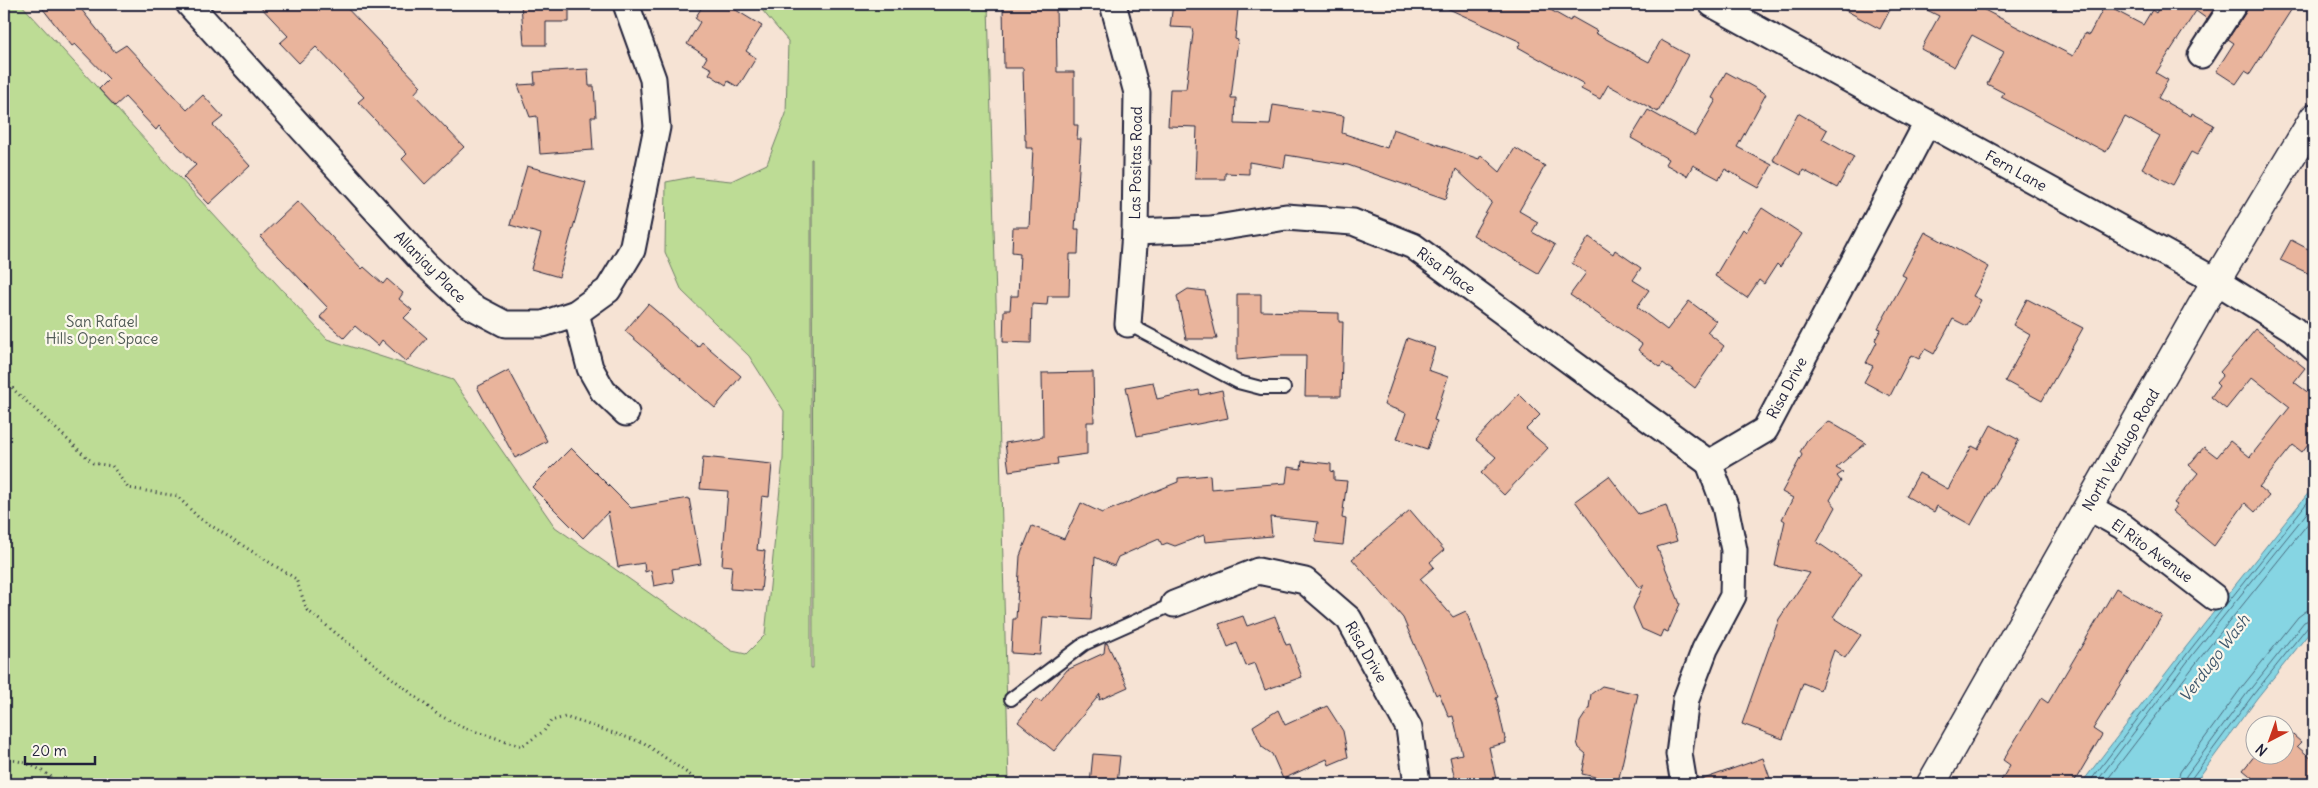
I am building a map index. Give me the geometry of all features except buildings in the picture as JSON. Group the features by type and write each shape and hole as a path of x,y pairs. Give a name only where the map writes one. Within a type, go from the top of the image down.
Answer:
{"main road":[{"name":"North Verdugo Road","path":"1931,784 2216,280 2314,118"}],"street":[{"name":"Allanjay Place","path":"189,4 424,263 469,305 505,324 543,324 576,313 608,290 632,250 657,127 653,79 626,4"},
{"name":"Las Positas Road","path":"1113,4 1137,93 1135,232 1128,324"},
{"name":"Fern Lane","path":"1712,4 2216,280 2293,329 2314,348"},
{"path":"2201,55 2234,4"},
{"name":"Risa Drive","path":"1709,463 1765,430 1927,123"},
{"name":"Risa Place","path":"1135,232 1211,229 1286,217 1353,222 1413,246 1709,463"},
{"path":"576,313 590,368 603,391 626,413"},
{"path":"1684,784 1679,754 1686,699 1705,649 1733,596 1734,550 1724,506 1709,463"},
{"name":"El Rito Avenue","path":"2088,507 2122,526 2214,597"},
{"name":"Risa Drive","path":"1174,604 1258,571 1305,581 1349,620 1409,728 1417,784"}],"lane":[{"path":"1128,324 1238,382 1261,388 1284,388"},
{"path":"1011,699 1084,644 1174,604"}],"path":[{"path":"4,375 14,390 93,463 112,466 128,488 177,496 199,518 296,579 307,610 437,714 464,728 522,746 544,731 551,721 565,717 644,743 703,784"},
{"path":"4,760 23,762 44,771 61,784"}],"green space":[{"name":"San Rafael Hills Open Space","path":"4,4 21,4 327,339 453,380 555,527 732,651 746,654 765,635 783,459 784,411 749,356 682,291 665,252 666,182 692,177 731,181 767,164 786,114 788,41 757,4 988,4 1009,784 4,784","holes":["812,159 813,668 811,668"]}],"water":[{"name":"Verdugo Wash","path":"2314,486 2314,627 2257,698 2194,784 2081,784 2186,647"}]}
